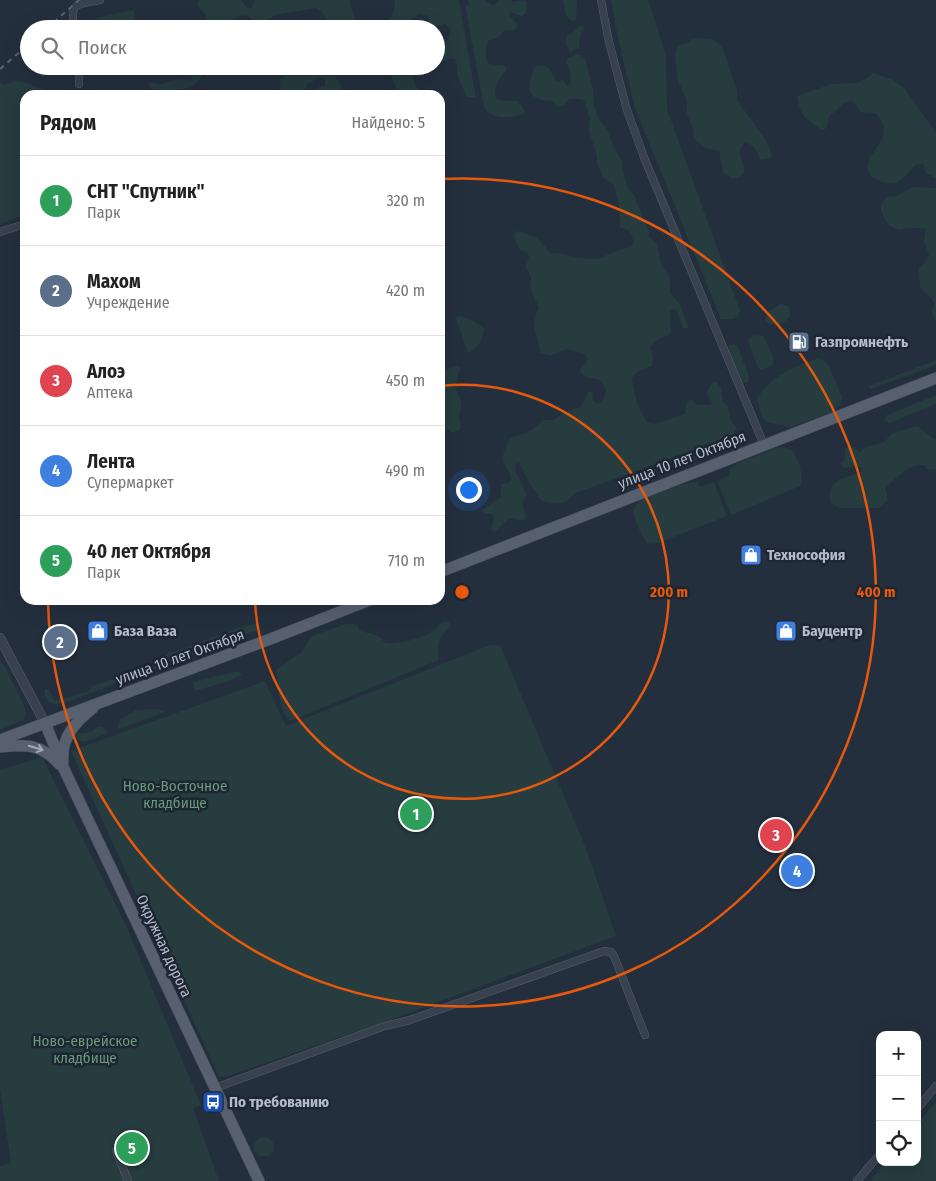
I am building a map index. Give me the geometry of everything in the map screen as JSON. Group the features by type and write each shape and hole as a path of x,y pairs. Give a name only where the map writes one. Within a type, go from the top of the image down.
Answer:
{"main road":[{"name":"улица 10 лет Октября","path":"445,570 936,378"},
{"name":"улица 10 лет Октября","path":"0,740 357,605"},
{"path":"64,769 62,755 68,735 79,720 104,700"},
{"name":"Окружная дорога","path":"45,723 64,769 259,1181"},
{"path":"0,747 28,746 40,749 54,758 64,769"}],"street":[{"path":"73,20 73,8 77,4 100,0"},
{"path":"601,0 609,42 627,110 645,160 764,445"},
{"path":"79,75 79,84"},
{"path":"0,232 20,226"},
{"path":"0,638 45,723"},
{"path":"215,1088 385,1026 410,1020 604,951 611,952 614,956 645,1035"},
{"path":"921,1103 936,1086"},
{"path":"116,1152 128,1181"},
{"path":"857,1181 876,1159"}],"green space":[{"path":"199,0 241,0 248,8 252,8 255,0 350,0 355,20 327,20 320,10 316,8 274,15 270,20 251,20 249,17 242,16 234,20 205,20 206,15 198,6"},
{"path":"394,0 459,0 476,98 467,97 458,77 456,60 452,58 445,61 445,44 451,31 445,24 445,20 428,20 428,16 419,14 411,20 388,20 395,8"},
{"path":"468,0 485,0 487,3 494,5 500,0 511,0 512,2 525,0 527,4 525,14 521,16 510,12 509,16 517,24 517,27 514,30 505,30 499,37 488,41 486,51 487,61 491,65 504,65 507,69 496,86 496,98 503,101 518,101 525,111 523,114 502,117 492,115 484,107 466,10 466,6 469,4"},
{"path":"563,0 577,0 576,20 572,21 566,16"},
{"path":"611,0 648,0 650,5 666,56 667,109 740,311 738,316 733,319 721,319 635,108 619,44"},
{"path":"134,10 136,20 96,20 95,18"},
{"path":"579,26 583,26 584,29 580,36 579,48 570,52 566,44 567,36"},
{"path":"692,38 712,39 724,51 737,91 737,100 766,140 772,154 770,158 761,160 753,147 745,143 740,150 744,172 738,178 732,178 723,173 719,151 705,148 694,137 693,128 687,114 687,100 678,81 675,56 677,46 690,43"},
{"path":"578,54 585,58 593,89 594,105 599,120 607,129 615,150 622,160 627,187 634,195 649,236 657,245 661,264 670,278 670,293 680,304 688,328 683,328 677,311 673,309 670,311 671,332 669,335 656,341 650,348 653,356 652,366 637,372 632,378 639,407 648,423 655,424 685,414 687,402 690,399 697,405 709,405 712,403 706,392 713,382 717,382 721,389 723,402 728,407 730,418 736,427 734,434 731,436 576,493 567,501 560,503 548,503 539,498 519,463 515,464 516,472 526,493 526,497 522,502 526,517 522,521 511,519 494,532 491,530 494,518 492,514 485,513 482,510 501,497 501,484 508,483 511,480 503,457 511,437 529,432 543,420 554,420 560,415 581,407 588,392 592,392 592,399 594,401 602,403 606,390 600,380 586,377 580,371 588,359 583,353 567,349 554,355 540,352 534,325 539,308 530,288 531,277 526,267 529,256 519,249 514,234 517,231 533,236 550,253 565,254 576,258 598,259 631,247 633,244 630,232 620,227 620,211 614,185 604,178 597,164 597,156 589,131 590,119 584,100 572,98 566,104 559,107 555,105 554,101 538,99 533,96 529,87 535,67 539,66 549,68 556,81 563,80 567,86 570,84 571,76 566,61 568,58"},
{"path":"874,73 893,80 905,89 936,133 936,178 926,173 923,164 917,164 905,177 894,183 873,178 868,170 869,162 882,140 884,132 882,123 875,113 860,112 855,102 844,103 829,116 827,128 822,130 807,120 802,113 797,96 832,84 858,83"},
{"path":"193,75 203,75 187,88 164,90 152,89 149,86 149,81 161,84 180,79 191,81"},
{"path":"286,75 332,75 337,79 342,90 316,90 325,86 325,78 321,77 307,84 305,90 281,90 280,79"},
{"path":"390,75 412,75 418,90 396,90"},
{"path":"0,81 3,85 21,81 45,90 20,90 20,217 0,224"},
{"path":"913,187 936,188 936,323 932,312 934,303 920,288 919,268 926,262 929,254 924,242 926,228 899,230 890,226 881,210 881,205 886,197 896,196"},
{"path":"781,304 788,306 790,316 777,326 769,324 765,320 767,312"},
{"path":"457,316 471,320 484,329 475,349 468,353 456,319"},
{"path":"756,335 763,336 773,356 773,365 761,370 758,368 748,341"},
{"path":"733,344 737,345 749,376 748,382 743,383 740,381 728,349"},
{"path":"818,358 829,366 842,397 840,405 831,412 791,427 766,422 762,417 757,400 762,392 783,374"},
{"path":"936,360 936,365 871,389 869,386"},
{"path":"457,366 460,368 455,388 462,402 459,417 461,426 459,430 452,433 445,427 445,370"},
{"path":"936,395 936,404 890,423 885,421 885,416"},
{"path":"917,426 936,439 936,470 927,469 924,465 908,468 885,489 887,501 879,508 840,508 831,503 830,495 833,485 842,479 861,472 862,468 858,466 844,468 841,463 845,460 845,449 850,446 860,452 866,447 884,442 893,433"},
{"path":"778,447 791,450 794,453 801,472 800,486 731,515 717,481 730,475 729,470 739,463"},
{"path":"698,482 700,487 714,482 727,516 658,543 648,544 636,522 634,509 636,504 642,499 683,484"},
{"path":"444,621 449,622 450,626 439,641 439,660 290,721 286,715 281,703 276,670 302,652 313,636 345,624 354,624 358,626 359,630 376,635 385,642 393,643 425,635"},
{"path":"257,624 259,630 153,669 151,666 154,661 162,656 247,625"},
{"name":"Ново-Восточное кладбище","path":"490,645 500,645 585,846 616,936 384,1022 228,1076 219,1077 71,751 265,681 286,726"},
{"path":"0,660 6,668 26,714 23,720 0,730"},
{"path":"140,672 140,674 65,703 54,704 48,701 45,696 45,689 49,689 56,701 88,691 92,686"},
{"path":"239,672 242,675 226,682 194,691 193,683 197,681"},
{"path":"156,709 165,712 117,730 120,719 136,710"},
{"path":"98,727 103,727 109,733 83,742 77,739 78,734 91,732"},
{"name":"Ново-еврейское кладбище","path":"42,757 127,928 201,1105 193,1108 219,1181 0,1181 0,1166 11,1163 0,1089 0,770"},
{"path":"936,1102 936,1181 870,1181 882,1166 921,1166 921,1119"},
{"path":"264,1137 271,1140 274,1147 271,1154 264,1157 257,1154 254,1147 257,1140"}],"railway":[{"path":"56,20 79,0"},
{"path":"0,69 20,52"}],"place":[{"name":"Газпромнефть","path":"799,342"},
{"name":"Технософия","path":"751,555"},
{"name":"База Ваза","path":"98,631"},
{"name":"Бауцентр","path":"786,631"},
{"name":"Махом","path":"60,642"},
{"name":"СНТ \"Спутник\"","path":"416,814"},
{"name":"Алоэ","path":"776,835"},
{"name":"Лента","path":"797,871"},
{"name":"По требованию","path":"213,1102"},
{"name":"40 лет Октября","path":"132,1148"}]}
